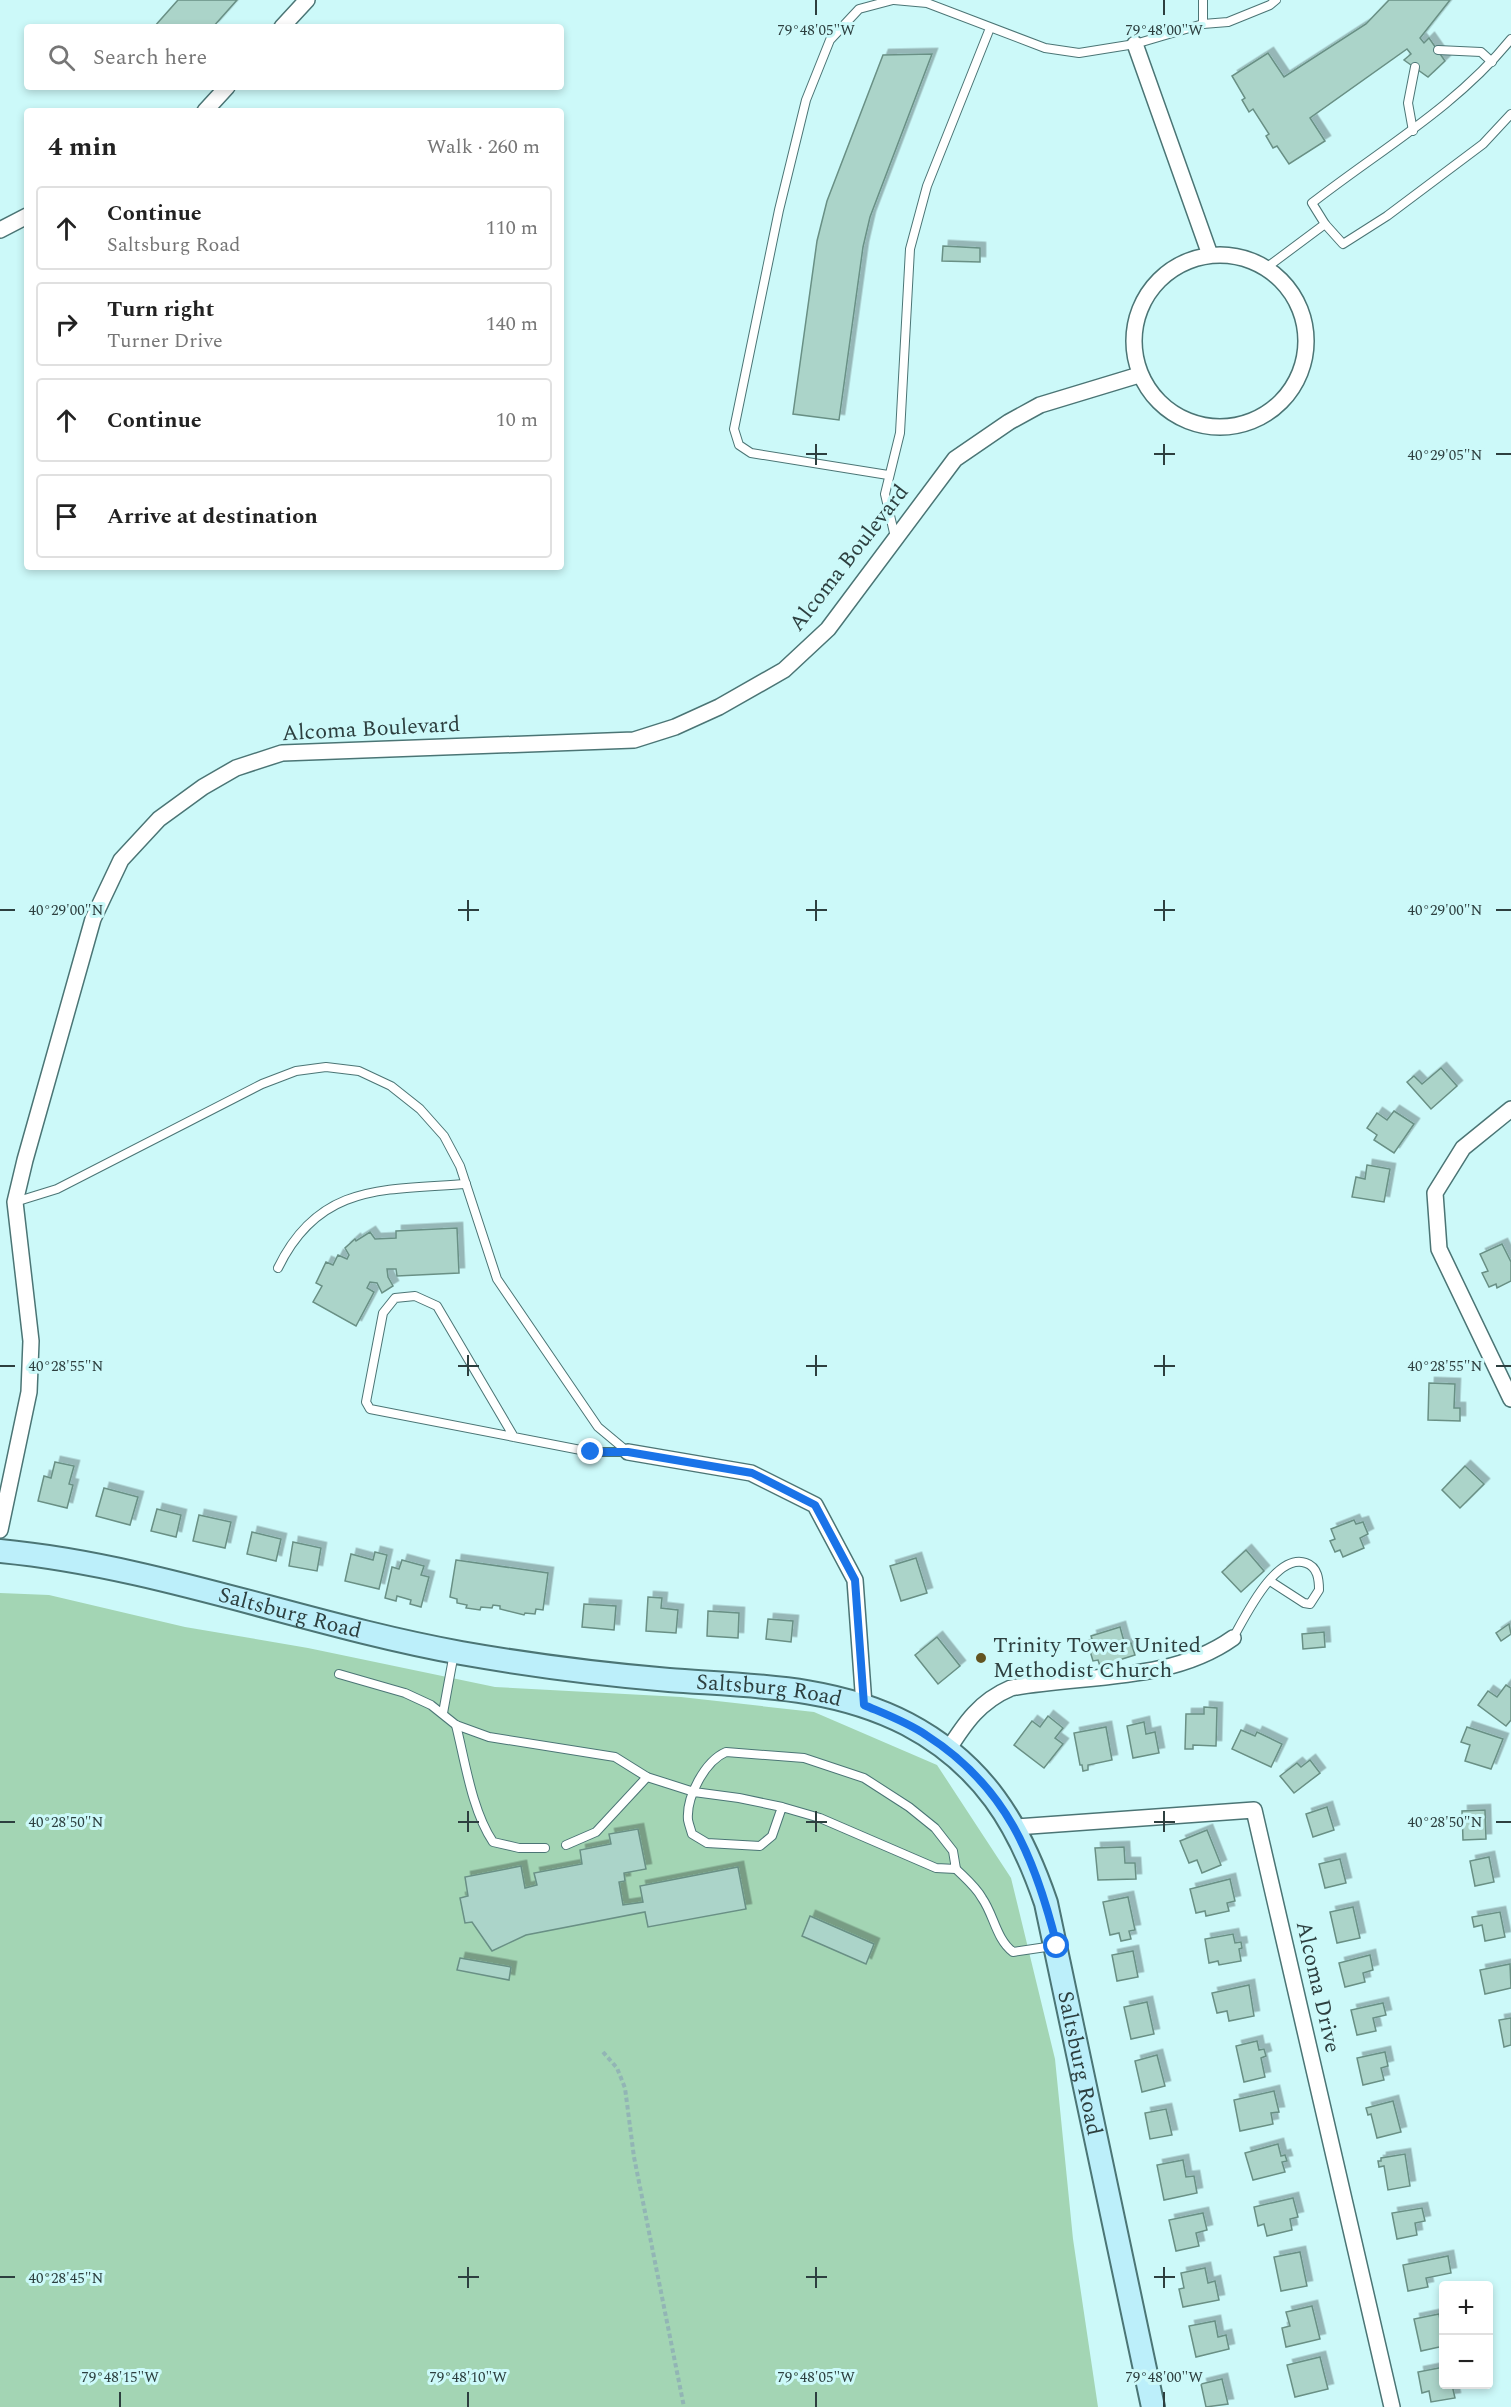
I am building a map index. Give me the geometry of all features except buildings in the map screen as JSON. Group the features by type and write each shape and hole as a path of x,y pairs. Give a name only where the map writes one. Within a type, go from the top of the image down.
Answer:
{"main road":[{"name":"Saltsburg Road","path":"0,1551 45,1556 105,1567 454,1652 565,1669 669,1680 778,1687 837,1697 864,1705 906,1723 948,1750 968,1767 1016,1827 1036,1873 1057,1946 1153,2407"}],"street":[{"path":"285,24 307,0"},
{"path":"1135,44 1209,252"},
{"path":"208,108 224,90"},
{"path":"0,230 24,218"},
{"path":"1209,252 1239,256 1266,268 1280,279 1300,310 1306,331 1305,356 1297,380 1282,401 1265,414 1236,426 1205,426 1179,418 1157,402 1139,375 1133,332 1142,301 1164,274 1209,252"},
{"name":"Alcoma Boulevard","path":"0,1530 29,1392 31,1341 15,1202 28,1148 93,919 121,860 159,819 203,787 236,768 282,753 634,740 675,727 719,707 784,670 828,629 955,459 1009,422 1040,405 1139,375"},
{"path":"1511,1108 1463,1148 1435,1193 1439,1249 1511,1399"},
{"path":"628,1452 752,1473 815,1505 855,1580 864,1705"},
{"path":"948,1750 966,1721 981,1705 1011,1688 1139,1672 1215,1651 1233,1638"},
{"name":"Alcoma Drive","path":"1016,1827 1254,1810 1392,2407"}],"lane":[{"path":"888,476 752,453 739,445 734,429 779,210 806,100 830,40 859,9 894,0 927,3 1045,48 1079,53 1135,44 1203,24 1228,22 1276,0"},
{"path":"1203,0 1203,24"},
{"path":"895,538 885,494 900,433 910,249 927,186 990,28"},
{"path":"1511,39 1492,62 1413,130 1349,174 1312,203 1325,224 1343,244 1387,216 1483,144 1511,114"},
{"path":"1438,50 1481,52 1492,62"},
{"path":"1413,130 1408,103 1415,67"},
{"path":"1266,268 1325,224"},
{"path":"15,1202 57,1189 262,1084 296,1071 326,1067 359,1071 391,1086 420,1109 444,1136 460,1167 497,1279 598,1427 628,1452"},
{"path":"278,1268 289,1246 302,1229 318,1215 337,1204 361,1194 379,1191 466,1184"},
{"path":"514,1437 437,1306 415,1296 395,1298 383,1312 366,1402 367,1407 514,1437 591,1452 628,1452"},
{"path":"1233,1638 1257,1597 1270,1581 1285,1565 1304,1562 1312,1566 1317,1573 1319,1590 1310,1604 1304,1603 1270,1581"},
{"path":"443,1713 454,1652"},
{"path":"339,1674 405,1692 443,1713 456,1725 489,1737 615,1758 648,1778 694,1792 782,1807 820,1818 936,1868 956,1869"},
{"path":"456,1725 473,1791 486,1832 493,1842 519,1848 545,1848"},
{"path":"782,1807 775,1830 766,1843 753,1847 715,1844 700,1840 692,1834 688,1820 694,1792 704,1770 710,1762 726,1752 804,1758 830,1765 864,1778 909,1807 935,1828 953,1851 956,1869 981,1895 1002,1939 1013,1952 1057,1946"},
{"path":"566,1845 596,1832 648,1778"}],"path":[{"path":"603,2052 617,2068 625,2088 634,2157 684,2407"}],"green space":[{"path":"0,1593 49,1595 185,1627 308,1648 495,1687 681,1697 814,1712 937,1765 1011,1878 1055,2059 1073,2239 1098,2407 0,2407"}],"place":[{"name":"Trinity Tower United Methodist Church","path":"981,1658"}],"route":[{"path":"591,1452 628,1452 752,1473 815,1505 855,1580 864,1705 906,1723 948,1750 968,1767 995,1798 1016,1827 1033,1863 1057,1946"}]}
